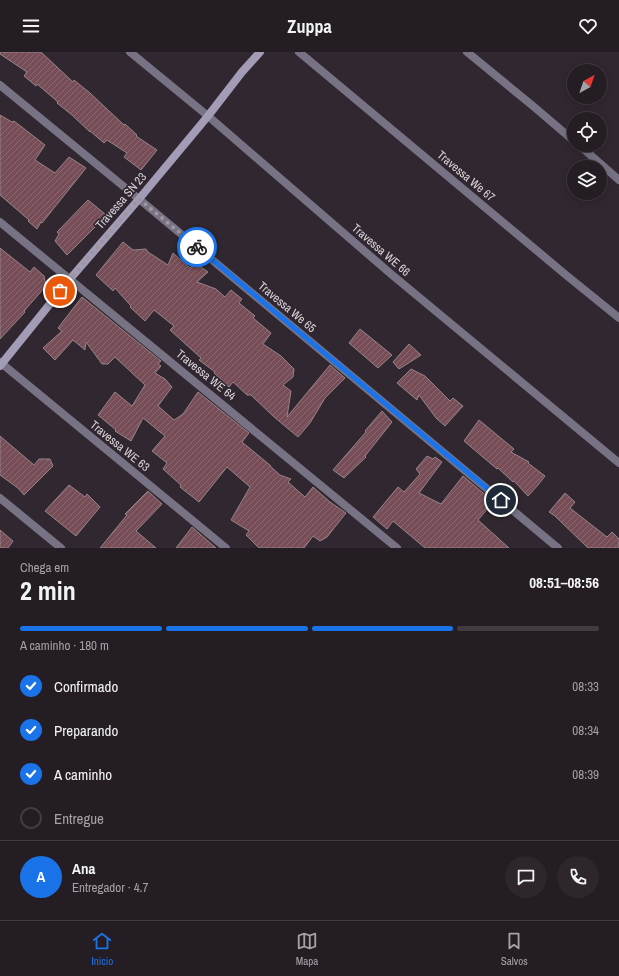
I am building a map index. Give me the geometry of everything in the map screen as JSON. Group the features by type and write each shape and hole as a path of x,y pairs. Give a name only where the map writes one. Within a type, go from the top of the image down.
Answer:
{"main road":[{"name":"Travessa SN 23","path":"1,364 70,279 139,199 260,52"}],"street":[{"name":"Travessa WE 66","path":"130,52 208,116 391,274 619,463"},
{"name":"Travessa We 67","path":"299,52 619,318"},
{"path":"467,52 567,135"},
{"name":"Travessa We 65","path":"0,85 558,548"},
{"path":"587,152 619,180"},
{"name":"Travessa WE 64","path":"0,222 397,548"},
{"name":"Travessa WE 63","path":"1,364 226,548"},
{"path":"0,498 61,548"}],"building":[{"path":"0,52 41,52 73,82 74,80 90,93 124,125 125,124 137,135 136,136 157,150 141,170 124,157 127,153 107,140 104,143 90,132 37,84 36,86 24,76 27,72 0,54"},
{"path":"0,115 12,122 14,121 45,145 35,160 55,173 69,157 86,168 42,223 41,222 37,229 28,221 29,220 0,195"},
{"path":"88,200 105,214 102,220 67,255 55,241 59,234 57,232"},
{"path":"123,242 133,250 146,249 148,252 168,265 173,253 190,268 195,263 208,272 197,282 216,289 225,297 231,290 242,299 239,303 255,316 253,318 271,333 263,344 281,356 294,369 293,377 283,385 291,391 287,417 330,365 345,378 325,398 310,423 298,437 251,395 247,395 233,382 229,387 214,373 215,372 199,360 201,358 170,330 174,326 154,310 145,321 130,307 131,306 115,288 113,291 96,275"},
{"path":"0,248 30,272 34,267 44,276 46,286 0,339"},
{"path":"82,297 161,361 158,364 161,366 155,373 165,379 172,387 158,406 174,420 183,414 198,392 249,433 242,442 280,475 291,479 288,482 305,497 313,487 330,502 346,513 327,537 320,541 313,536 304,548 259,548 246,535 249,531 231,520 250,487 227,467 199,502 180,487 181,485 163,469 167,463 152,451 165,436 143,418 131,441 115,431 116,430 98,415 115,392 132,406 145,385 115,357 108,364 102,364 86,342 85,350 73,340 55,360 43,348 62,331 58,328"},
{"path":"360,329 392,355 378,368 349,343"},
{"path":"409,344 421,355 399,369 393,362"},
{"path":"411,369 425,376 450,401 453,398 463,406 445,426 436,418 419,395 417,400 397,383"},
{"path":"382,411 392,422 365,456 366,457 344,478 333,470"},
{"path":"479,420 514,449 511,452 529,462 528,463 545,476 528,496 514,481 513,482 464,441"},
{"path":"0,436 34,465 39,459 50,459 53,466 24,495 18,488 0,475"},
{"path":"427,456 433,459 435,457 442,462 419,493 441,504 463,476 489,498 485,504 488,508 478,520 509,548 425,548 393,521 387,529 373,517 398,487 404,492 420,474 416,469"},
{"path":"69,485 85,497 87,494 100,507 76,536 45,511"},
{"path":"148,491 162,504 136,531 156,548 100,548 127,515 125,514"},
{"path":"565,493 575,502 570,508 607,537 612,532 619,539 619,548 588,548 549,512"},
{"path":"192,527 216,548 176,548"},
{"path":"0,530 13,541 8,548 0,548"}],"way so far":[{"path":"60,291 139,199 197,247"}],"route":[{"path":"197,247 501,500"}]}
